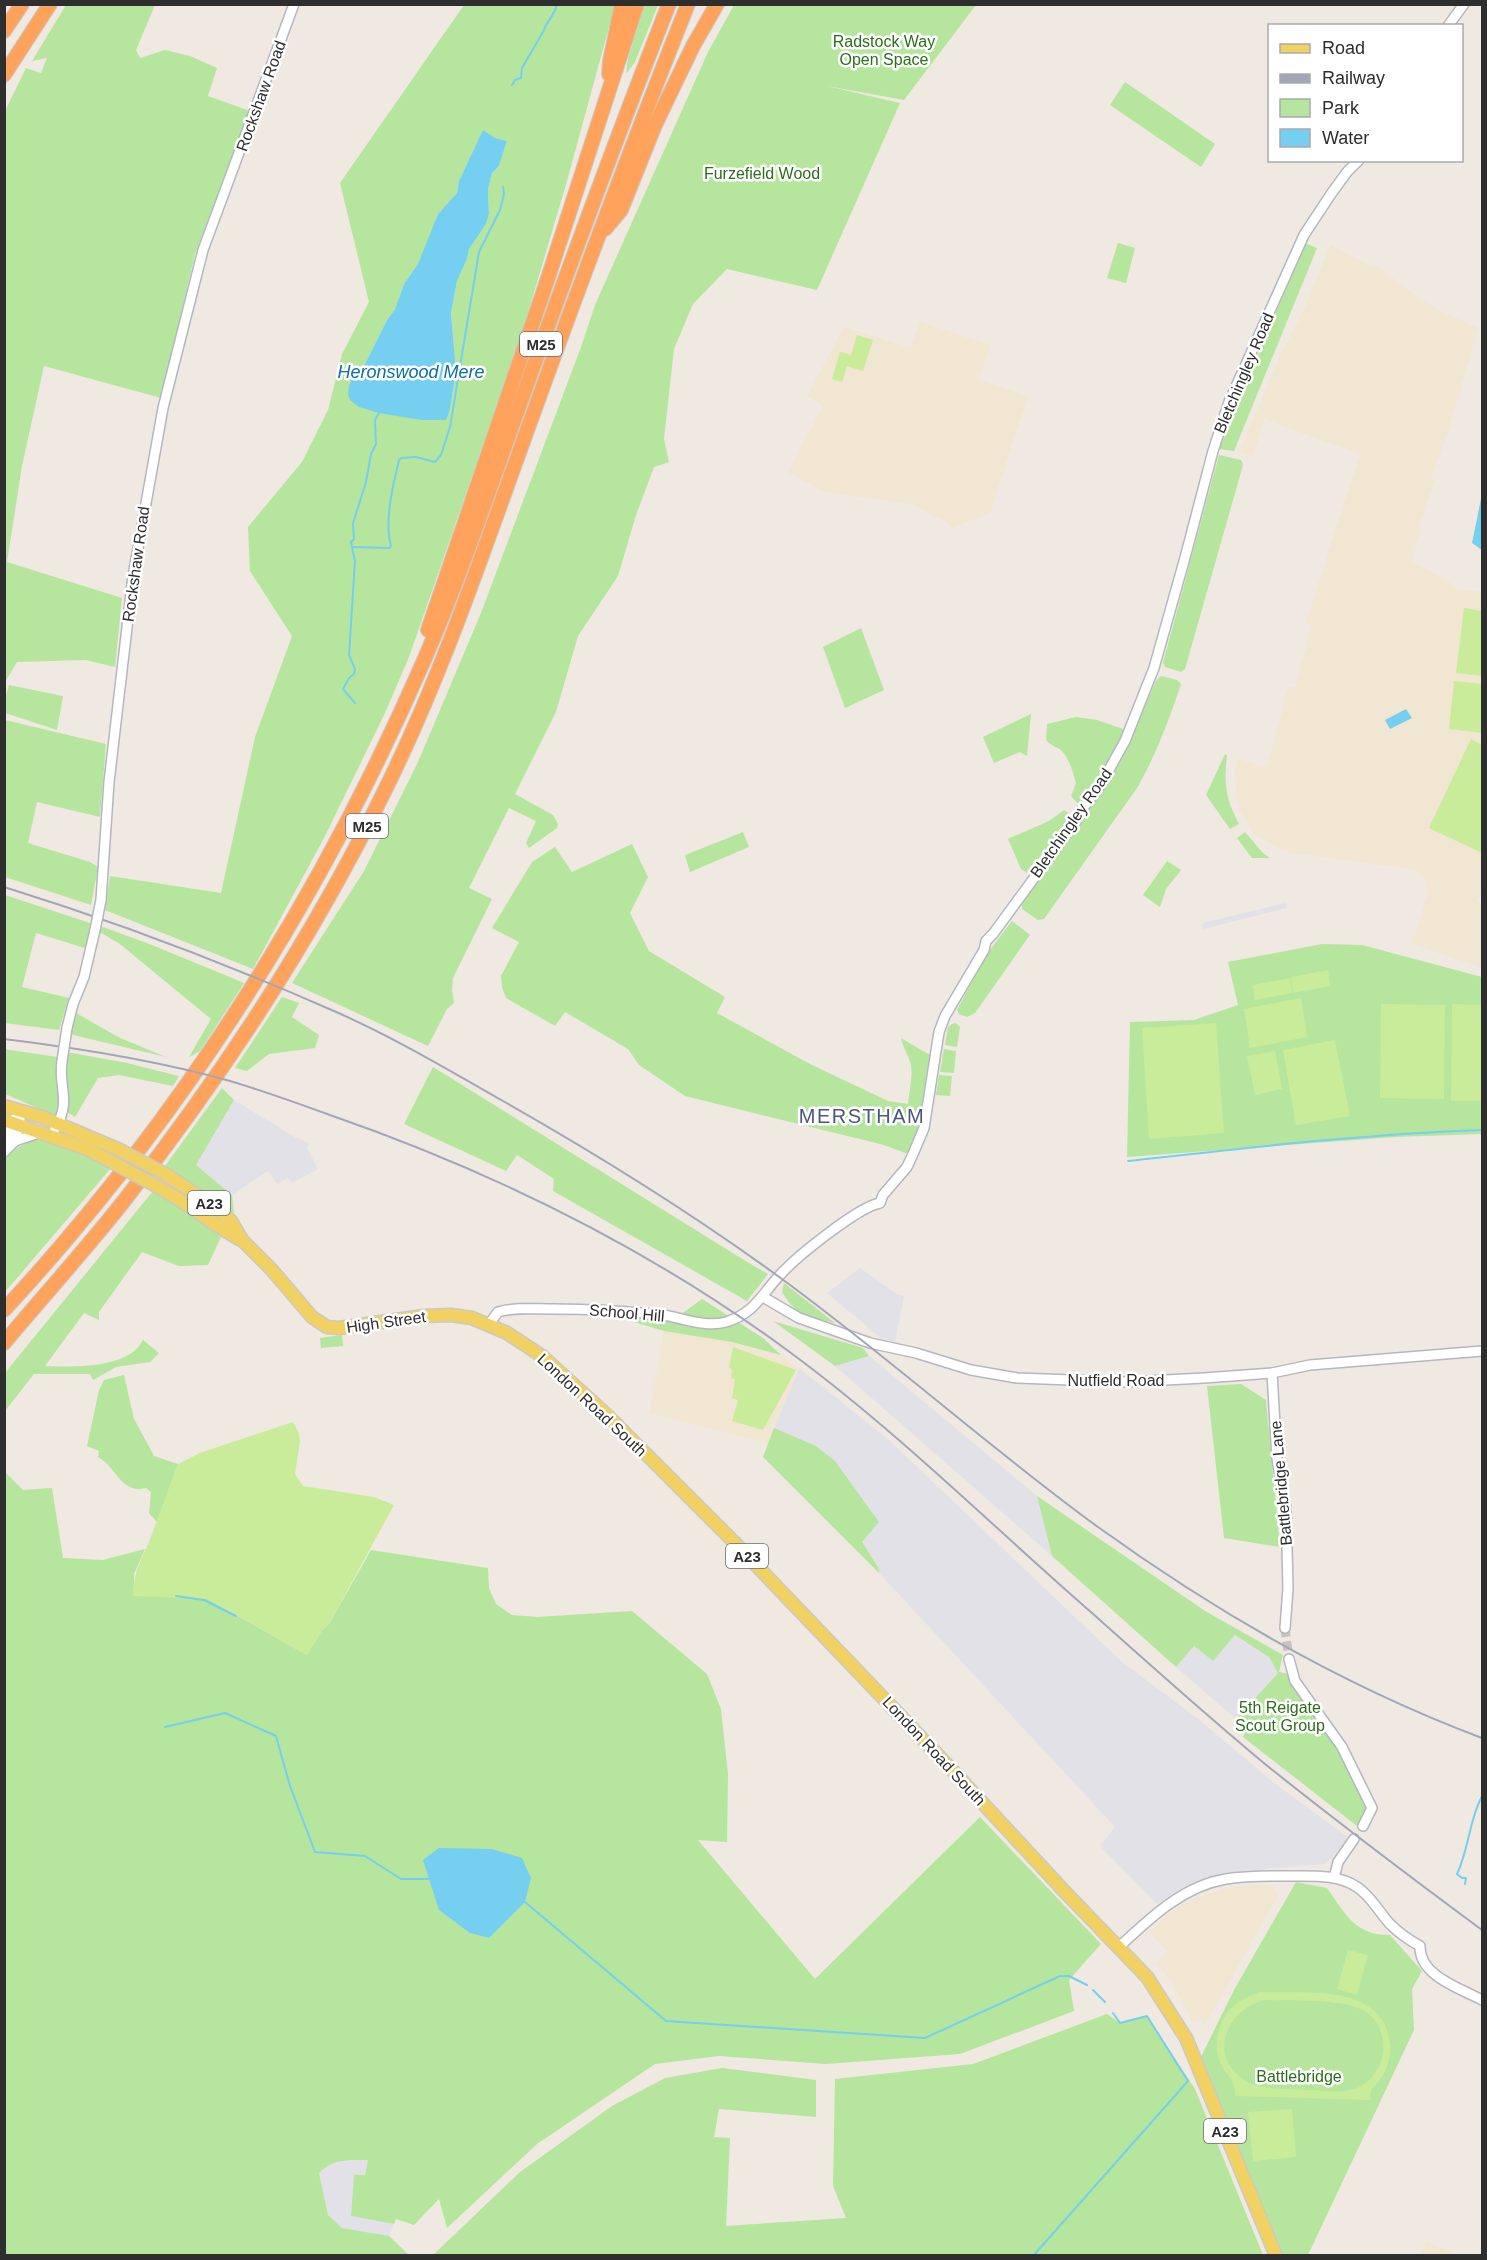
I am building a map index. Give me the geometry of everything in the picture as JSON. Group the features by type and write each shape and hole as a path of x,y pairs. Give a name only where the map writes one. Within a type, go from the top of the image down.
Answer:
{"highway":[{"path":"4,31 22,4"},
{"path":"4,75 50,4"},
{"path":"608,94 610,61 622,4"},
{"path":"414,684 425,637 637,4"},
{"name":"M25","path":"4,1310 76,1232 183,1092 289,928 334,847 414,684 457,580 579,240 669,4"},
{"name":"M25","path":"4,1343 125,1199 184,1121 261,1010 348,863 400,760 433,683 483,554 598,237 688,4"},
{"path":"598,237 621,210 660,115 693,46 717,4"}],"main road":[{"name":"A23","path":"4,1106 58,1124 120,1150 167,1175 215,1207 231,1221 242,1240"},
{"name":"A23","path":"12,1123 87,1149 179,1198 224,1231 242,1240"},
{"name":"High Street","path":"242,1240 271,1269 312,1317 327,1327 347,1328 424,1316 451,1315 472,1318 489,1324"},
{"name":"London Road South","path":"489,1324 507,1333 548,1361 608,1416 734,1542 953,1771 1069,1897 1135,1962 1158,1990 1186,2038 1276,2256"}],"street":[{"name":"Rockshaw Road","path":"45,1135 58,1124 65,1097 61,1071 67,1028 73,1004 84,977 101,900 109,782 132,586 163,408 203,250 294,4"},
{"path":"1449,24 1464,4"},
{"name":"Bletchingley Road","path":"763,1297 777,1277 804,1252 854,1216 873,1204 880,1203 907,1167 924,1128 939,1032 945,1016 984,950 986,941 1078,818 1100,786 1125,741 1164,637 1213,450 1229,402 1304,235 1331,194 1357,162"},
{"path":"4,1150 12,1123 20,1111"},
{"path":"12,1123 15,1141"},
{"path":"4,1150 15,1141 45,1135"},
{"name":"School Hill","path":"489,1324 498,1312 526,1308 662,1315 714,1324 733,1319 749,1311 763,1297"},
{"name":"Nutfield Road","path":"763,1297 799,1318 870,1343 1000,1376 1127,1382 1272,1373 1310,1365 1482,1351"},
{"name":"Battlebridge Lane","path":"1272,1373 1277,1459 1286,1509 1288,1588 1285,1628"},
{"path":"1289,1659 1294,1681 1342,1747 1372,1808 1363,1826"},
{"path":"1334,1878 1338,1862 1354,1839"},
{"path":"1119,1947 1161,1909 1206,1884 1253,1876 1334,1878 1359,1888 1391,1925 1420,1946 1422,1959 1435,1975 1482,2000"}],"shaded area":[{"path":"1330,245 1368,265 1380,268 1436,309 1478,328 1449,428 1431,479 1434,481 1420,524 1412,562 1443,578 1458,589 1482,592 1482,889 1477,901 1482,903 1482,968 1415,945 1413,942 1428,893 1423,875 1413,869 1281,850 1254,834 1243,815 1237,797 1235,772 1238,759 1267,767 1289,686 1295,688 1312,625 1306,623 1360,454 1264,419 1253,456 1239,452 1281,354 1308,301"},
{"path":"920,322 990,345 979,380 1028,396 990,513 951,528 949,524 913,505 823,491 788,472 823,406 807,396 844,327 911,348"},
{"path":"1286,903 1287,908 1203,929 1202,923"},
{"path":"234,1100 309,1143 307,1148 318,1169 292,1183 288,1178 277,1184 268,1171 232,1195 196,1165"},
{"path":"860,1268 897,1294 904,1296 895,1342 882,1339 827,1293"},
{"path":"664,1331 732,1342 781,1355 799,1368 768,1443 650,1413"},
{"path":"869,1356 1037,1496 1052,1556 835,1366"},
{"path":"799,1368 889,1440 1122,1662 1201,1721 1274,1783 1349,1838 1326,1864 1242,1871 1183,1887 1157,1904 1100,1846 1115,1827 879,1573 878,1567 862,1542 781,1432 774,1428"},
{"path":"1235,1635 1269,1657 1278,1672 1236,1719 1176,1667 1194,1646 1213,1661"},
{"path":"1257,1884 1273,1886 1278,1895 1205,2025 1192,2021 1173,1984 1156,1963 1168,1951 1149,1932 1169,1913 1189,1901 1226,1888"},
{"path":"343,2160 368,2160 365,2176 354,2175 351,2216 394,2224 389,2236 342,2228 328,2215 319,2173 328,2163"},
{"path":"1426,2241 1458,2255 1420,2255"}],"green space":[{"path":"66,5 155,5 136,50 140,58 165,50 190,56 217,68 208,96 250,111 195,254 161,398 44,366 22,466 7,562 122,598 115,667 86,660 17,662 5,682 5,111 26,68 41,73 47,58 32,61"},
{"path":"464,5 615,5 567,181 522,333 409,657 385,713 324,838 253,969 105,910 110,876 221,893 255,737 292,636 250,571 248,527 302,462 328,410 342,354 369,302 340,183","holes":["483,131 495,138 507,141 499,166 492,173 488,190 489,213 486,224 469,249 457,281 451,313 456,371 450,409 349,385 354,375 363,368 395,309 404,284 418,264 438,214 457,193 459,181"]},
{"path":"645,5 658,5 635,62 626,74 628,58"},
{"path":"734,5 976,5 904,100 827,86 900,103 817,290 727,269 693,304 674,349 664,439 669,462 654,467 636,515 618,576 578,636 556,712 515,794 553,815 558,824 557,828 529,848 526,843 536,821 509,808 469,888 492,899 453,978 454,1003 447,1009 428,1046 292,983 364,871 418,762 481,613 595,305 708,52"},
{"path":"1125,82 1215,144 1201,167 1110,105"},
{"path":"1118,243 1135,248 1126,283 1107,278"},
{"path":"1305,243 1317,248 1234,451 1219,449"},
{"path":"857,335 873,340 863,371 847,366 842,382 832,379 840,352 851,355"},
{"path":"1219,455 1241,460 1243,465 1185,669 1181,672 1165,667 1163,663"},
{"path":"1464,608 1482,611 1482,676 1456,673"},
{"path":"861,628 884,690 845,708 823,647"},
{"path":"1161,676 1177,680 1181,684 1162,737 1144,776 1044,919 1038,920 1022,909 1022,902 1097,798 1120,762 1156,681"},
{"path":"1454,681 1482,684 1482,733 1449,729"},
{"path":"9,685 63,696 57,730 5,713 5,698"},
{"path":"1031,714 1027,756 1020,752 994,763 983,737"},
{"path":"1076,717 1097,720 1126,730 1095,787 1080,806 1071,796 1076,783 1067,758 1062,751 1046,740 1047,724"},
{"path":"5,720 106,744 100,817 37,802 28,843 90,862 98,867 91,905 5,877"},
{"path":"1471,739 1482,745 1482,853 1429,828"},
{"path":"1225,754 1227,755 1227,791 1239,824 1230,829 1206,795"},
{"path":"1064,810 1072,816 1027,873 1021,869 1008,839 1049,821"},
{"path":"743,832 749,847 690,872 685,855"},
{"path":"1245,832 1270,858 1252,858 1237,838"},
{"path":"632,844 648,877 630,913 649,951 725,997 717,1013 810,1064 888,1101 908,1104 911,1065 901,1038 930,1055 917,1131 908,1154 884,1145 685,1096 639,1065 628,1049 565,1012 555,1026 506,998 501,976 519,942 492,928 532,862 555,847 572,872"},
{"path":"1167,861 1181,870 1166,889 1160,907 1143,895"},
{"path":"5,895 90,923 88,949 36,933 22,987 69,998 59,1030 5,1023"},
{"path":"1012,921 1030,935 975,1013 967,1017 959,1014 957,1010 987,954"},
{"path":"103,927 244,983 200,1051 189,1057 211,1019 120,944 98,931"},
{"path":"1322,944 1362,945 1482,977 1482,1134 1395,1137 1127,1157 1130,1022 1194,1020 1238,1005 1228,962"},
{"path":"1328,970 1330,986 1293,993 1291,977"},
{"path":"1290,978 1292,993 1255,1000 1253,985"},
{"path":"282,997 299,1003 292,1017 319,1035 315,1048 269,1054 247,1071 235,1068"},
{"path":"1301,998 1307,1037 1250,1048 1244,1009"},
{"path":"1381,1004 1445,1005 1444,1099 1380,1098"},
{"path":"1452,1004 1482,1005 1482,1101 1451,1101"},
{"path":"76,1013 118,1037 166,1057 69,1034"},
{"path":"956,1023 960,1027 957,1047 945,1045 948,1027"},
{"path":"1216,1023 1224,1133 1149,1139 1142,1028"},
{"path":"1335,1040 1350,1116 1296,1125 1283,1050"},
{"path":"4,1049 57,1057 59,1094 56,1116 5,1094"},
{"path":"944,1049 956,1051 954,1073 940,1072"},
{"path":"1275,1051 1282,1089 1255,1095 1247,1056"},
{"path":"67,1052 127,1063 179,1076 173,1086 119,1075 98,1078 75,1117 67,1112 69,1096"},
{"path":"433,1067 768,1274 747,1301 553,1191 554,1179 517,1155 506,1171 404,1124"},
{"path":"939,1075 952,1076 950,1096 936,1095"},
{"path":"222,1088 234,1100 196,1165 232,1195 234,1213 165,1166"},
{"path":"38,1137 81,1153 111,1168 5,1292 5,1159 17,1148"},
{"path":"153,1191 189,1212 221,1237 208,1265 179,1266 142,1252 99,1312 99,1320 84,1313 45,1366 85,1366 113,1361 136,1349 143,1340 159,1353 150,1362 116,1367 93,1380 90,1374 34,1374 5,1411 5,1373"},
{"path":"784,1283 835,1323 810,1317 798,1311 782,1292"},
{"path":"702,1299 763,1338 781,1355 732,1342 664,1331 634,1322 637,1319 680,1315"},
{"path":"773,1321 863,1348 869,1356 835,1366"},
{"path":"342,1335 343,1346 321,1348 320,1338"},
{"path":"733,1347 796,1370 763,1430 732,1421 738,1400 732,1398 735,1379 731,1378 732,1369 729,1368"},
{"path":"124,1375 134,1419 154,1456 178,1464 157,1522 149,1513 151,1492 146,1488 137,1489 125,1484 98,1457 99,1451 87,1446 99,1390 104,1380"},
{"path":"1241,1384 1266,1400 1280,1547 1224,1538 1207,1386"},
{"path":"293,1422 299,1433 300,1441 295,1474 303,1486 374,1497 394,1505 329,1624 322,1630 307,1655 208,1599 133,1596 137,1570 178,1464 200,1453"},
{"path":"774,1428 816,1446 835,1461 879,1522 862,1542 878,1567 879,1573 763,1457"},
{"path":"4,1471 23,1490 52,1488 63,1558 103,1560 145,1549 134,1574 134,1595 208,1599 307,1655 322,1630 329,1624 371,1550 488,1568 489,1588 496,1604 512,1615 537,1617 632,1611 707,1674 721,1709 728,1774 727,1842 698,1840 815,1979 980,1817 1101,1944 1069,1980 1074,2011 960,2054 826,2064 719,2056 655,2064 537,2144 447,2228 439,2199 414,2225 396,2219 394,2224 351,2216 354,2175 365,2175 368,2160 336,2162 319,2173 328,2215 342,2228 389,2236 409,2255 5,2255"},
{"name":"5th Reigate Scout Group","path":"1037,1496 1205,1611 1283,1655 1279,1672 1289,1674 1346,1758 1369,1810 1357,1826 1243,1737 1247,1729 1236,1719 1278,1673 1269,1657 1235,1635 1213,1661 1194,1646 1176,1667 1052,1556"},
{"name":"Battlebridge","path":"1296,1882 1327,1888 1352,1921 1368,1932 1390,1935 1422,1971 1412,1989 1414,2030 1308,2255 1282,2255 1201,2057 1234,1990"},
{"path":"1348,1950 1368,1955 1357,1995 1337,1989"},
{"path":"1259,1992 1319,1993 1340,1996 1358,2001 1373,2010 1385,2024 1390,2044 1390,2057 1386,2070 1371,2090 1370,2100 1235,2096 1232,2080 1218,2056 1221,2024 1230,2009","holes":["1265,2000 1331,2002 1365,2011 1373,2017 1382,2034 1383,2053 1376,2071 1366,2083 1350,2090 1288,2089 1257,2086 1250,2083 1237,2074 1228,2063 1225,2038 1238,2015 1250,2006"]},
{"path":"1107,2014 1120,2023 1147,2016 1195,2089 1263,2255 433,2255 520,2172 612,2106 665,2078 722,2068 816,2080 816,2117 719,2109 714,2137 730,2138 726,2226 846,2218 833,2186 835,2079 973,2064"},
{"path":"1292,2109 1296,2157 1253,2161 1248,2112"}],"water":[{"name":"Heronswood Mere","path":"483,130 495,138 507,141 499,166 492,173 488,190 489,214 486,224 469,249 457,281 451,313 456,371 446,420 421,420 359,407 350,400 349,385 354,375 363,368 395,309 404,284 418,264 438,214 457,193 459,181"},
{"path":"1482,494 1482,550 1472,543"},
{"path":"1406,709 1412,718 1390,729 1385,720"},
{"path":"439,1848 492,1849 522,1858 531,1878 525,1902 489,1938 470,1933 439,1910 423,1860"}],"waterway":[{"path":"512,85 515,80 521,78 522,68 557,4"},
{"path":"353,547 389,548 391,546 389,514 399,460 416,457 435,462 441,455 450,427 479,252 500,210 504,194 503,187"},
{"path":"355,703 343,689 355,669 349,655 355,561 351,542 354,539 353,523 366,482 371,454 376,444 375,420 379,413"},
{"path":"1128,1161 1349,1138 1482,1130"},
{"path":"176,1596 204,1600 236,1616"},
{"path":"165,1727 225,1713 276,1736 290,1786 315,1852 365,1856 401,1879 429,1879"},
{"path":"1465,1884 1466,1878 1457,1874 1474,1815 1482,1796"},
{"path":"525,1902 666,2021 925,2038 1060,1976 1069,1976 1087,1985"},
{"path":"1093,1990 1105,2002"},
{"path":"1033,2256 1188,2081 1147,2016 1120,2023 1113,2013"}],"tunnel":[{"path":"1285,1628 1289,1659"}],"railway":[{"path":"4,887 167,943 327,1008 416,1052 539,1122 647,1187 752,1257 864,1342 1058,1497 1189,1589 1235,1618 1332,1671 1431,1718 1482,1738"},
{"path":"4,1039 89,1051 175,1067 230,1081 293,1102 391,1137 511,1188 627,1247 683,1280 738,1316 831,1383 907,1447 1243,1746 1482,1930"}],"district":[{"name":"MERSTHAM","path":"862,1116"}],"park label":[{"name":"Radstock Way Open Space","path":"884,50"},
{"name":"Furzefield Wood","path":"762,173"}]}
